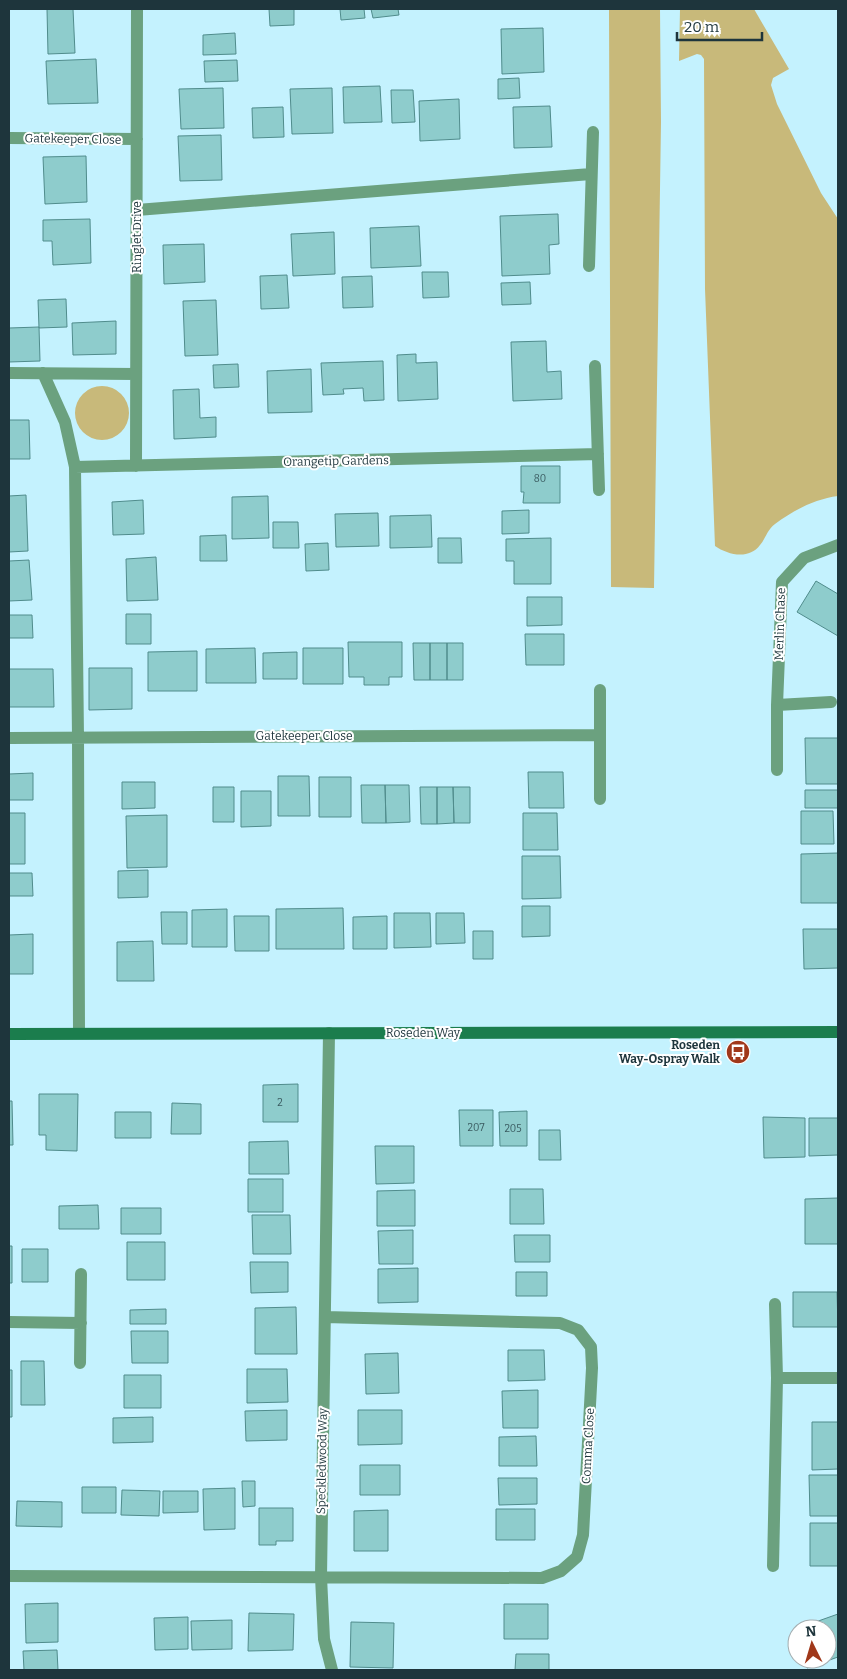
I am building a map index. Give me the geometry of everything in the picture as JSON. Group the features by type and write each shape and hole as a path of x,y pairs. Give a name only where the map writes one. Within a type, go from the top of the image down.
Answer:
{"street":[{"name":"Ringlet Drive","path":"136,466 137,9"},
{"path":"589,266 593,132"},
{"name":"Gatekeeper Close","path":"9,138 137,139"},
{"path":"137,210 591,174"},
{"path":"595,366 599,490"},
{"path":"9,373 136,374"},
{"path":"43,373 65,422 75,468 79,1034"},
{"name":"Orangetip Gardens","path":"75,468 598,454"},
{"name":"Merlin Chase","path":"777,770 777,705 782,582 804,558 838,545"},
{"path":"600,690 600,799"},
{"path":"777,705 831,702"},
{"name":"Gatekeeper Close","path":"9,738 600,735"},
{"name":"Roseden Way","path":"9,1034 838,1032"},
{"name":"Speckledwood Way","path":"330,1033 321,1577 324,1639 332,1670"},
{"path":"80,1363 82,1274"},
{"path":"773,1566 777,1378 775,1304"},
{"name":"Comma Close","path":"321,1577 542,1578 561,1572 577,1557 583,1534 592,1368 591,1347 578,1330 560,1323 325,1317"},
{"path":"9,1322 81,1323"},
{"path":"777,1378 838,1378"},
{"path":"9,1576 321,1577"}],"shaded area":[{"path":"609,9 660,9 661,122 654,588 611,587"},
{"path":"680,9 754,9 789,69 773,78 771,85 777,104 821,193 838,219 838,496 813,502 790,514 772,526 755,550 744,554 732,554 715,546 705,289 704,59 701,55 697,54 679,61"},
{"path":"102,386 121,394 129,413 121,432 102,440 83,432 75,413 83,394"}],"building":[{"path":"47,9 73,9 75,53 48,54"},
{"path":"269,9 294,9 294,25 270,26"},
{"path":"340,9 364,9 365,18 341,20"},
{"path":"371,9 398,9 399,15 373,18"},
{"path":"543,28 544,72 502,74 501,29"},
{"path":"235,33 236,54 203,55 203,35"},
{"path":"96,59 98,103 48,104 46,61"},
{"path":"237,60 238,81 205,82 204,61"},
{"path":"519,78 520,98 498,99 498,79"},
{"path":"380,86 382,122 344,123 343,87"},
{"path":"223,88 224,128 181,129 179,89"},
{"path":"332,88 333,133 292,134 290,89"},
{"path":"391,90 413,90 415,122 392,123"},
{"path":"459,99 460,139 420,141 419,101"},
{"path":"550,106 552,147 514,148 513,107"},
{"path":"283,107 284,137 253,138 252,108"},
{"path":"221,135 222,180 180,181 178,136"},
{"path":"86,156 87,202 45,204 43,157"},
{"path":"558,214 559,244 549,245 550,274 502,276 500,216"},
{"path":"90,219 91,263 53,265 52,241 43,241 43,220"},
{"path":"419,226 421,266 371,268 370,228"},
{"path":"334,232 335,274 293,276 291,234"},
{"path":"204,244 205,282 164,284 163,245"},
{"path":"422,272 448,272 449,297 423,298"},
{"path":"287,275 289,308 261,309 260,276"},
{"path":"372,276 373,307 343,308 342,277"},
{"path":"530,282 531,304 502,305 501,283"},
{"path":"66,299 67,327 39,328 38,300"},
{"path":"216,300 218,355 185,356 183,301"},
{"path":"116,321 116,354 73,355 72,323"},
{"path":"39,327 40,361 9,362 9,328"},
{"path":"546,341 547,372 561,371 562,399 513,401 511,342"},
{"path":"416,354 416,363 437,362 438,399 398,401 397,355"},
{"path":"383,361 384,400 364,401 363,388 343,389 344,394 323,395 321,363"},
{"path":"238,364 239,387 214,388 213,365"},
{"path":"311,369 312,412 268,413 267,371"},
{"path":"199,389 200,418 216,417 216,437 174,439 173,390"},
{"path":"9,420 29,420 30,459 9,459"},
{"path":"521,466 560,466 560,503 523,503 524,492 521,492"},
{"path":"26,495 28,551 9,552 9,496"},
{"path":"268,496 269,538 232,539 232,497"},
{"path":"143,500 144,534 113,535 112,502"},
{"path":"529,510 529,533 502,534 502,511"},
{"path":"378,513 379,546 336,547 335,514"},
{"path":"431,515 432,547 390,548 390,516"},
{"path":"273,522 298,522 299,548 273,548"},
{"path":"226,535 227,561 200,561 200,536"},
{"path":"438,538 461,538 462,563 438,563"},
{"path":"551,538 551,584 514,584 514,561 506,561 506,539"},
{"path":"328,543 329,570 306,571 305,544"},
{"path":"156,557 158,600 127,601 126,559"},
{"path":"29,560 32,600 9,601 9,561"},
{"path":"816,581 838,594 838,636 797,612"},
{"path":"527,597 562,597 562,625 527,626"},
{"path":"126,614 151,614 151,644 126,644"},
{"path":"9,615 32,615 33,638 9,638"},
{"path":"525,634 564,634 564,665 526,665"},
{"path":"348,642 402,642 402,677 389,677 389,685 364,685 364,677 349,677"},
{"path":"413,643 430,643 430,680 414,680"},
{"path":"430,643 447,643 447,680 430,680"},
{"path":"447,643 463,643 463,680 447,680"},
{"path":"255,648 256,683 206,683 206,649"},
{"path":"303,648 343,648 343,684 303,684"},
{"path":"197,651 197,691 148,691 148,652"},
{"path":"297,652 297,679 263,679 263,653"},
{"path":"89,668 132,668 132,709 89,710"},
{"path":"9,669 53,669 54,707 9,707"},
{"path":"805,738 838,738 838,784 806,784"},
{"path":"528,772 563,772 564,808 529,808"},
{"path":"33,773 33,800 9,800 9,774"},
{"path":"278,776 309,776 310,816 278,816"},
{"path":"319,777 351,777 351,817 319,817"},
{"path":"122,782 155,782 155,808 122,809"},
{"path":"361,785 385,785 386,823 362,823"},
{"path":"385,785 409,785 410,822 386,823"},
{"path":"213,787 234,787 234,822 213,822"},
{"path":"420,787 437,787 437,824 421,824"},
{"path":"437,787 453,787 454,823 437,824"},
{"path":"453,787 470,787 470,823 454,823"},
{"path":"805,790 838,790 838,808 805,808"},
{"path":"241,791 271,791 271,826 241,827"},
{"path":"801,811 833,811 834,844 801,844"},
{"path":"9,813 25,813 25,864 9,864"},
{"path":"523,813 557,813 558,850 523,850"},
{"path":"167,815 167,867 127,868 126,816"},
{"path":"838,853 838,903 801,903 801,854"},
{"path":"522,856 560,856 561,898 522,899"},
{"path":"148,870 148,897 118,898 118,871"},
{"path":"9,873 32,873 33,896 9,896"},
{"path":"522,906 550,906 550,936 522,937"},
{"path":"343,908 344,949 276,949 276,909"},
{"path":"227,909 227,947 192,947 192,910"},
{"path":"161,912 187,912 187,944 162,944"},
{"path":"394,913 430,913 431,947 394,948"},
{"path":"436,913 464,913 465,943 436,944"},
{"path":"234,916 269,916 269,951 235,951"},
{"path":"387,916 387,949 353,949 353,917"},
{"path":"803,929 838,929 838,968 804,969"},
{"path":"473,931 493,931 493,959 473,959"},
{"path":"33,934 33,974 9,974 9,935"},
{"path":"153,941 154,981 117,981 117,942"},
{"path":"298,1084 298,1122 263,1122 263,1085"},
{"path":"39,1094 78,1094 77,1151 46,1150 46,1135 39,1135"},
{"path":"9,1101 12,1101 13,1145 9,1145"},
{"path":"172,1103 201,1104 201,1134 171,1134"},
{"path":"459,1110 493,1110 493,1146 460,1146"},
{"path":"527,1111 527,1146 500,1146 499,1112"},
{"path":"115,1112 151,1112 151,1138 115,1138"},
{"path":"763,1117 805,1118 805,1157 764,1158"},
{"path":"809,1118 838,1118 838,1155 809,1156"},
{"path":"539,1130 560,1130 561,1160 539,1160"},
{"path":"288,1141 289,1174 249,1174 249,1142"},
{"path":"375,1146 414,1146 414,1183 376,1184"},
{"path":"248,1179 283,1179 283,1212 248,1212"},
{"path":"510,1189 543,1189 544,1224 510,1224"},
{"path":"415,1190 415,1226 377,1226 377,1191"},
{"path":"838,1198 838,1244 805,1244 805,1199"},
{"path":"98,1205 99,1229 59,1229 59,1206"},
{"path":"121,1208 161,1208 161,1234 121,1234"},
{"path":"252,1215 290,1215 291,1254 253,1254"},
{"path":"413,1230 413,1264 379,1264 378,1231"},
{"path":"514,1235 550,1235 550,1262 515,1262"},
{"path":"127,1242 165,1242 165,1280 127,1280"},
{"path":"9,1246 12,1246 12,1283 9,1283"},
{"path":"22,1249 48,1249 48,1282 22,1282"},
{"path":"250,1262 288,1262 288,1292 251,1293"},
{"path":"418,1268 418,1302 378,1303 378,1269"},
{"path":"516,1272 547,1272 547,1296 516,1296"},
{"path":"793,1292 837,1292 838,1327 793,1327"},
{"path":"296,1307 297,1354 255,1354 255,1308"},
{"path":"166,1309 166,1324 130,1324 130,1310"},
{"path":"131,1331 168,1331 168,1363 132,1363"},
{"path":"508,1350 544,1350 545,1380 508,1381"},
{"path":"398,1353 399,1393 366,1394 365,1354"},
{"path":"21,1361 44,1361 45,1405 21,1405"},
{"path":"247,1369 287,1369 288,1402 247,1403"},
{"path":"9,1370 12,1370 12,1417 9,1417"},
{"path":"124,1375 161,1375 161,1408 124,1408"},
{"path":"538,1390 538,1428 503,1428 502,1391"},
{"path":"287,1410 287,1440 246,1441 245,1411"},
{"path":"358,1410 402,1410 402,1444 358,1445"},
{"path":"153,1417 153,1442 113,1443 113,1418"},
{"path":"812,1422 838,1422 838,1469 812,1470"},
{"path":"536,1436 537,1466 499,1466 499,1437"},
{"path":"360,1465 400,1465 400,1495 360,1495"},
{"path":"809,1475 838,1475 838,1516 810,1516"},
{"path":"498,1478 537,1478 537,1504 499,1505"},
{"path":"242,1481 255,1481 255,1506 243,1507"},
{"path":"82,1487 116,1487 116,1513 82,1513"},
{"path":"235,1488 235,1529 204,1530 203,1489"},
{"path":"122,1490 160,1491 159,1516 121,1515"},
{"path":"163,1491 198,1491 198,1512 163,1513"},
{"path":"17,1501 62,1502 62,1527 16,1526"},
{"path":"259,1508 293,1508 293,1541 276,1541 276,1545 259,1545"},
{"path":"496,1509 535,1509 535,1540 496,1540"},
{"path":"388,1510 388,1551 354,1551 354,1511"},
{"path":"810,1523 838,1523 838,1566 810,1566"},
{"path":"58,1603 58,1642 26,1643 25,1604"},
{"path":"504,1604 548,1604 548,1639 504,1639"},
{"path":"249,1613 294,1614 293,1650 248,1651"},
{"path":"838,1614 838,1657 837,1619 824,1619"},
{"path":"188,1617 188,1649 155,1650 154,1618"},
{"path":"232,1620 232,1649 192,1650 191,1621"},
{"path":"351,1622 394,1623 393,1668 350,1667"},
{"path":"57,1650 58,1670 24,1670 23,1651"},
{"path":"516,1654 549,1654 549,1670 515,1670"}],"place":[{"name":"Roseden Way-Ospray Walk","path":"738,1052"}]}
